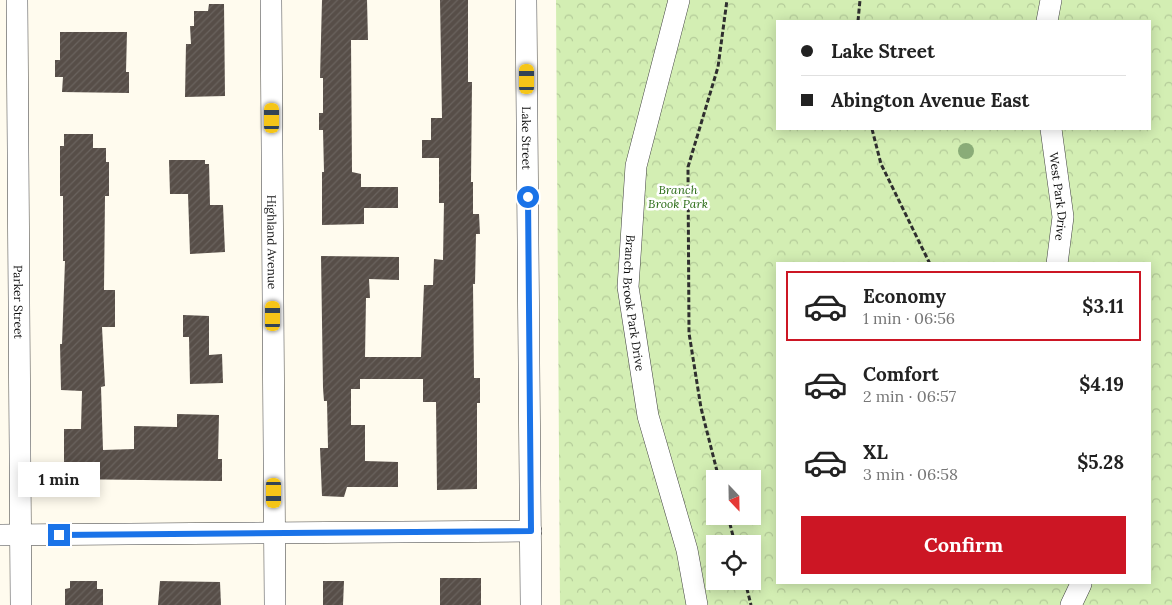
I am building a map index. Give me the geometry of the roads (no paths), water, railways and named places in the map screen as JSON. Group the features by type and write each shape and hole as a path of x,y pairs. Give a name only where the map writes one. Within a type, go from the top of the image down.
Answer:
{"street":[{"name":"Parker Street","path":"17,0 10,535 21,605"},
{"name":"Highland Avenue","path":"271,0 275,605"},
{"name":"Lake Street","path":"526,0 531,605"},
{"name":"Branch Brook Park Drive","path":"680,0 636,166 628,287 648,416 688,550 697,605"},
{"path":"1047,20 1051,0"},
{"name":"West Park Drive","path":"1051,130 1063,217 1057,262"},
{"path":"10,535 531,531"},
{"path":"1071,605 1081,584"}],"park label":[{"name":"Branch Brook Park","path":"678,196"}]}
